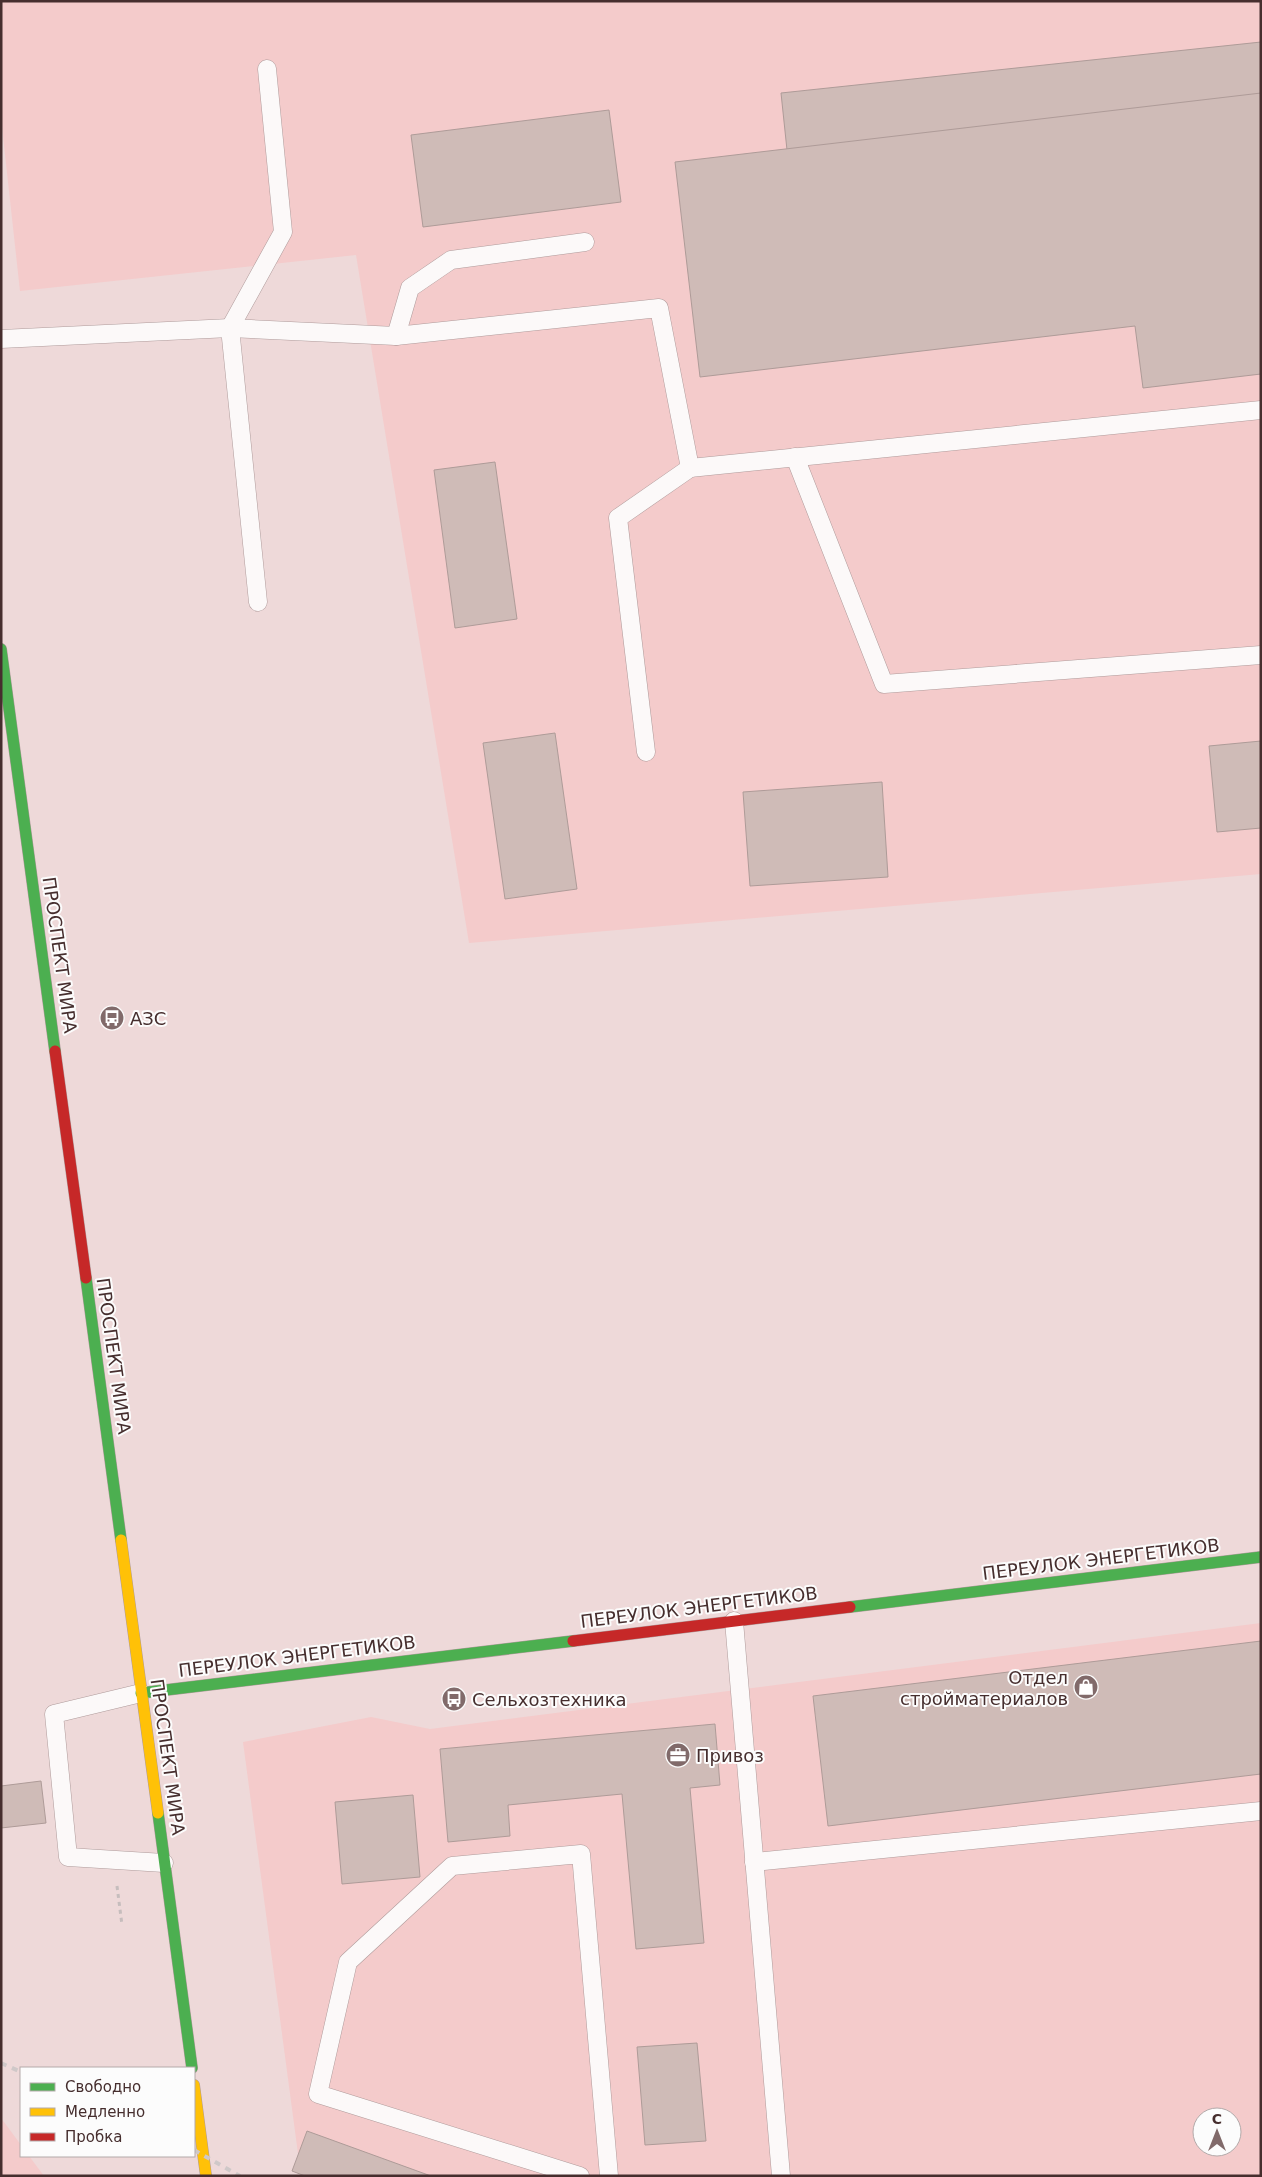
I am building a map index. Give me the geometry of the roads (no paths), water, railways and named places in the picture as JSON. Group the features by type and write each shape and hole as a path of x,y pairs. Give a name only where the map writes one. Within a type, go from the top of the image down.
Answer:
{"main road":[{"name":"ПРОСПЕКТ МИРА","path":"1,649 192,2067"},
{"name":"ПЕРЕУЛОК ЭНЕРГЕТИКОВ","path":"141,1693 1261,1557"},
{"path":"195,2092 206,2176"}],"lane":[{"path":"258,602 230,328 283,232 267,69"},
{"path":"396,336 410,288 451,260 585,242"},
{"path":"1,339 230,328 396,336 659,308 690,468"},
{"path":"646,752 618,518 690,468 1261,410"},
{"path":"795,457 884,684 1261,654"},
{"path":"734,1621 781,2176"},
{"path":"141,1693 54,1714 68,1857 164,1863"},
{"path":"754,1862 1261,1811"},
{"path":"580,2176 318,2094 348,1962 452,1866 581,1854 609,2176"}],"railway":[{"path":"1,2063 20,2072"},
{"path":"195,2151 240,2176"}],"place":[{"name":"АЗС","path":"112,1018"},
{"name":"Отдел стройматериалов","path":"1086,1687"},
{"name":"Сельхозтехника","path":"454,1699"},
{"name":"Привоз","path":"678,1755"}]}
